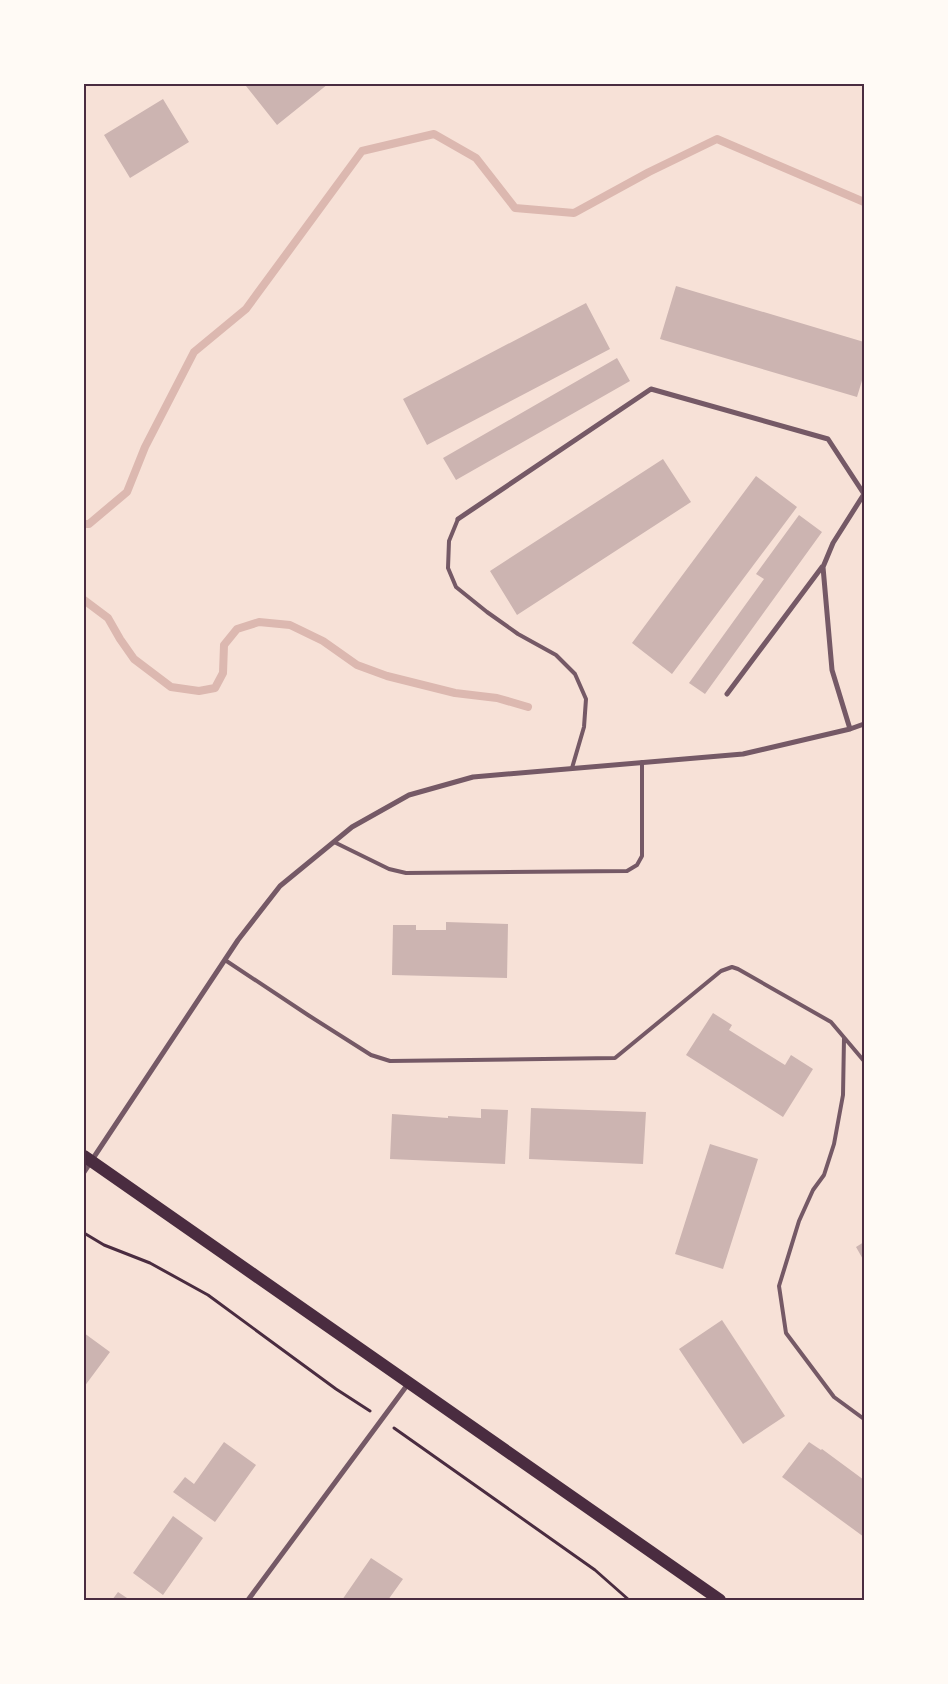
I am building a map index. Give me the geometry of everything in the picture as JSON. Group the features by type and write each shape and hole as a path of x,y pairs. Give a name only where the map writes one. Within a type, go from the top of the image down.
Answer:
{"main road":[{"path":"86,1163 409,1382 720,1600"}],"street":[{"path":"458,519 651,389 828,439 864,494 833,543 823,567 727,694"},
{"path":"823,567 832,670 850,729"},
{"path":"86,1163 225,960 280,886 352,827 409,795 473,777 743,754 864,724"},
{"path":"248,1600 409,1382"}],"lane":[{"path":"458,519 449,541 448,568 456,587 518,634 556,655 575,674 586,699 584,727 572,768"},
{"path":"334,842 389,869 406,873 627,871 637,864 642,856 642,762"},
{"path":"225,960 372,1055 390,1061 614,1058 722,971 732,968 738,969 831,1022 864,1060"},
{"path":"844,1038 843,1095 834,1144 824,1175 813,1190 799,1221 779,1286 786,1333 834,1397 864,1419"}],"path":[{"path":"84,1233 104,1245 150,1263 208,1295 336,1390 382,1419 595,1570 629,1600"}],"building":[{"path":"249,84 328,84 277,125 246,86"},
{"path":"163,99 189,142 130,178 104,135"},
{"path":"676,286 864,342 864,374 857,397 660,339"},
{"path":"586,303 610,349 427,445 403,399"},
{"path":"617,358 630,381 456,480 443,458"},
{"path":"663,459 691,502 517,615 490,571"},
{"path":"756,476 797,507 672,674 632,643"},
{"path":"799,515 822,532 705,694 689,683 764,579 756,574"},
{"path":"446,922 508,924 507,978 392,975 393,925 416,925 416,930 446,930"},
{"path":"713,1013 732,1025 729,1030 785,1065 791,1055 813,1069 783,1117 686,1055"},
{"path":"531,1108 646,1112 643,1164 529,1159"},
{"path":"481,1109 508,1110 505,1164 390,1159 392,1114 481,1118"},
{"path":"710,1144 758,1159 723,1269 675,1254"},
{"path":"864,1242 864,1261 856,1247"},
{"path":"722,1320 785,1416 743,1444 679,1349"},
{"path":"84,1333 110,1352 84,1387"},
{"path":"224,1442 256,1465 215,1522 173,1492 185,1477 194,1484"},
{"path":"809,1442 822,1449 864,1480 864,1537 782,1477"},
{"path":"173,1516 203,1538 163,1595 133,1573"},
{"path":"371,1558 403,1579 388,1600 342,1600"},
{"path":"118,1592 130,1600 112,1600"}],"waterway":[{"path":"84,524 89,524 127,492 145,447 194,352 246,309 362,151 434,134 476,158 515,208 574,213 649,172 717,139 864,202"},
{"path":"84,600 108,618 134,659 171,687 199,691 215,688 223,673 224,645 237,629 259,622 290,625 323,641 357,665 387,676 455,693 497,698 528,707"}]}
